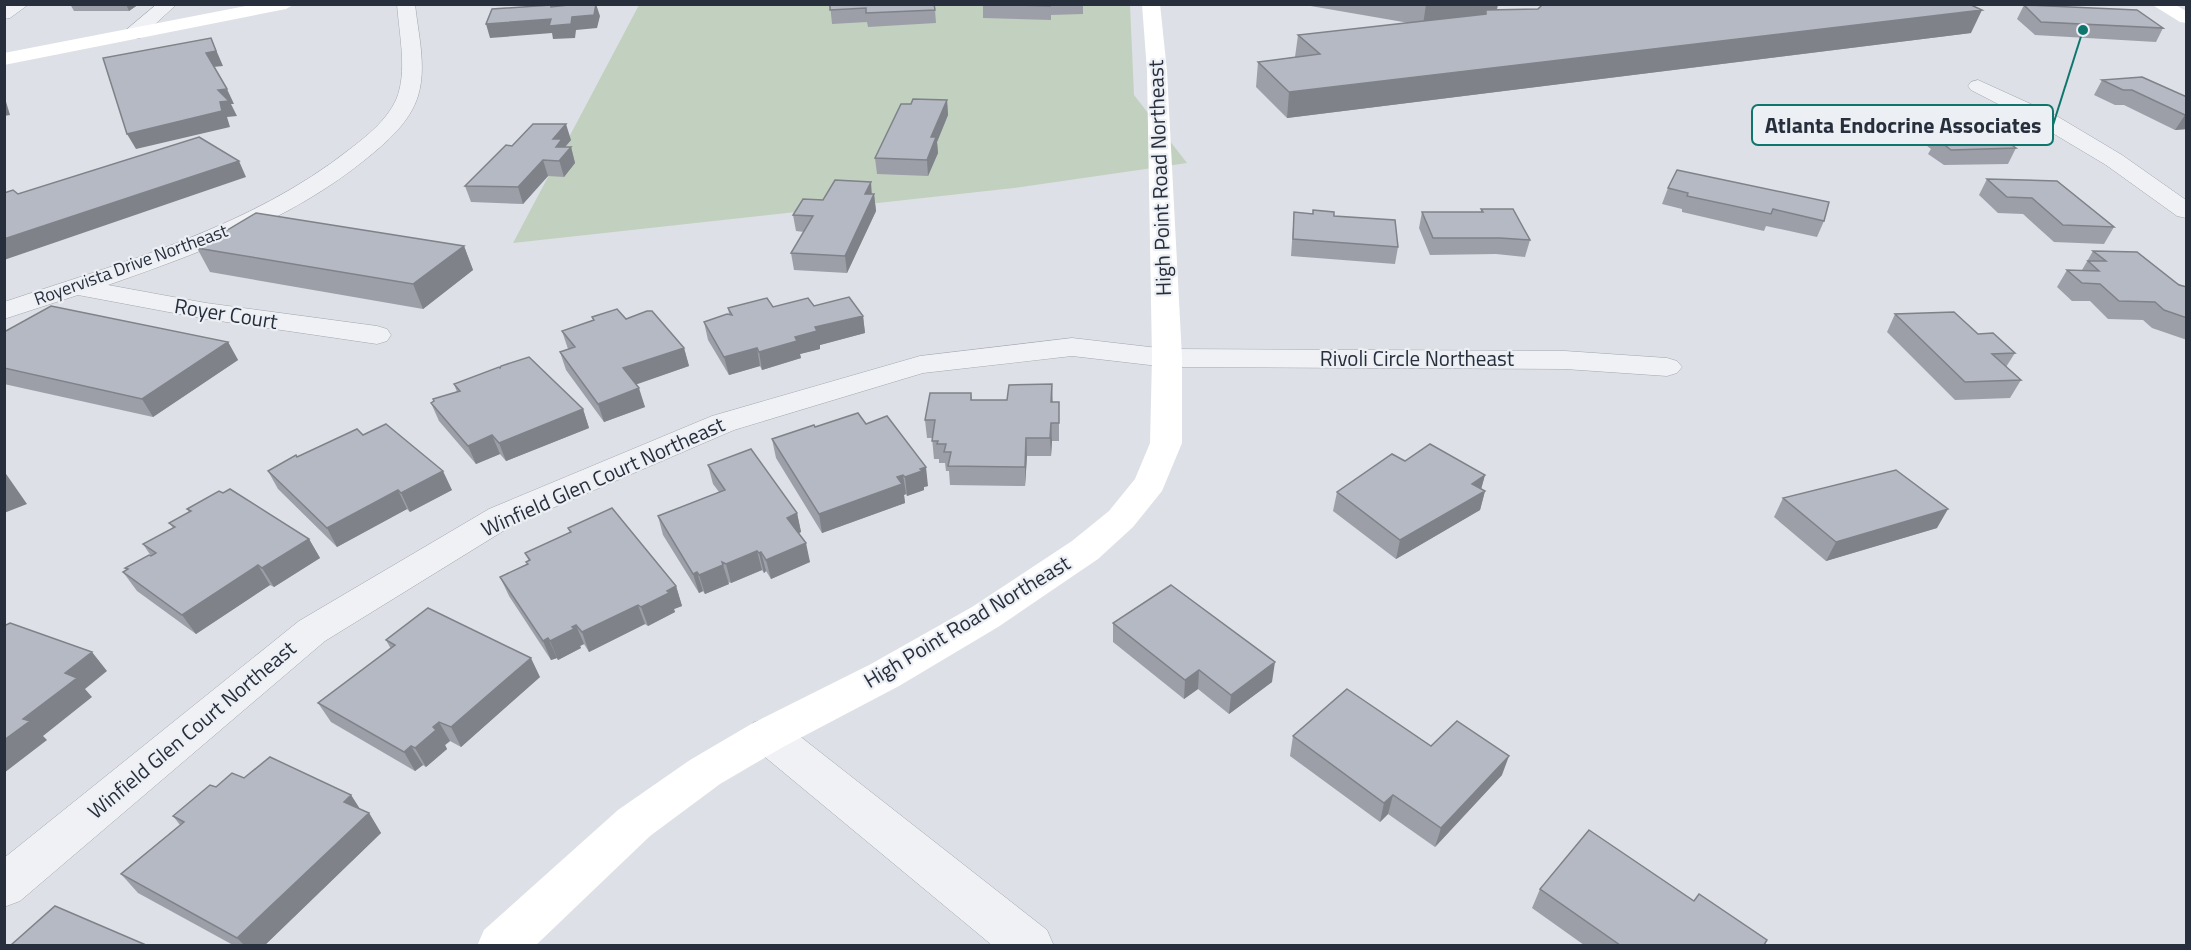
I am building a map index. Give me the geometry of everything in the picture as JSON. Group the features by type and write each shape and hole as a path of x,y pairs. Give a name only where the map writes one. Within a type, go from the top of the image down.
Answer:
{"street":[{"path":"4,14 20,4"},
{"path":"133,34 168,4"},
{"path":"4,59 286,4"},
{"name":"Royervista Drive Northeast","path":"4,311 203,241 279,206 337,171 361,153 384,132 399,113 408,96 410,80 406,4"},
{"name":"High Point Road Northeast","path":"501,945 634,823 705,772 768,735 885,675 985,616 1085,550 1121,519 1150,483 1166,443 1167,358 1157,71 1151,4"},
{"path":"2160,4 2187,18"},
{"path":"1978,86 2066,131 2114,160 2187,211"},
{"name":"Royer Court","path":"76,287 196,310 377,335"},
{"name":"Winfield Glen Court Northeast","path":"4,886 312,631 501,517 723,423 920,365 1072,347 1167,358"},
{"name":"Rivoli Circle Northeast","path":"1167,358 1565,360 1667,367"},
{"path":"768,735 1030,945"}],"green space":[{"path":"639,5 1130,5 1134,95 1187,163 1014,188 513,243"}],"building":[{"path":"596,4 594,15 572,17 571,24 549,26 551,19 486,24 492,9"},
{"path":"830,4 934,4 935,10 866,13 866,8 830,10"},
{"path":"986,4 1050,4 1050,6"},
{"path":"1543,4 1969,4 1982,10 1289,92 1258,62 1320,54 1298,35 1486,14 1486,10 1538,9"},
{"path":"2024,5 2137,10 2163,28 2041,22"},
{"path":"211,38 216,51 206,53 227,89 218,90 229,101 220,102 222,111 127,134 103,58"},
{"path":"2142,77 2187,97 2187,115 2132,90 2123,90 2102,80"},
{"path":"913,99 947,100 931,137 936,137 927,160 875,158 901,104 911,104"},
{"path":"1948,106 1973,124 1981,124 2016,148 1951,150 1936,138 1945,138 1903,107"},
{"path":"533,124 566,124 553,139 562,139 556,147 571,147 559,161 543,160 518,187 465,186 506,145 512,146"},
{"path":"199,137 239,161 4,239 4,193 13,190 18,194"},
{"path":"1677,170 1829,202 1824,221 1773,209 1771,214 1687,196 1688,193 1668,188"},
{"path":"1987,179 2057,181 2114,227 2063,225 2032,198 2007,197"},
{"path":"835,180 871,182 865,194 874,194 845,256 791,253 813,216 793,215 803,199 823,200"},
{"path":"1481,209 1513,209 1530,240 1433,238 1422,212 1483,212"},
{"path":"1313,210 1334,212 1334,216 1395,220 1398,247 1293,239 1294,212 1313,214"},
{"path":"256,213 464,246 413,284 197,248"},
{"path":"2093,251 2137,252 2179,285 2187,287 2187,318 2164,310 2155,302 2119,301 2100,284 2082,283 2067,270 2099,271 2088,261 2106,261"},
{"path":"849,297 863,316 815,327 817,331 795,337 797,341 759,352 757,348 724,357 704,322 727,314 732,315 728,308 767,298 773,307 808,298 814,306"},
{"path":"51,306 228,342 142,399 4,368 4,332"},
{"path":"617,309 626,319 652,311 684,348 623,368 639,388 598,404 560,352 575,347 562,331 594,320 592,317"},
{"path":"1954,312 1978,334 1993,333 2015,353 1992,354 2021,380 1965,382 1895,314"},
{"path":"529,357 583,409 499,443 492,435 468,446 431,403 433,399 460,391 454,384"},
{"path":"1052,384 1051,402 1059,402 1059,423 1051,423 1050,438 1026,438 1025,467 948,466 951,452 944,452 946,444 937,444 938,441 932,441 935,420 925,420 930,393 971,393 971,400 1007,400 1009,385"},
{"path":"858,413 866,424 887,416 926,467 920,469 922,471 905,477 903,475 897,477 902,484 819,514 772,439"},
{"path":"386,424 443,471 401,493 398,490 327,528 268,471 296,455 297,457 357,429 363,435"},
{"path":"1430,444 1485,475 1472,484 1485,491 1400,540 1337,492 1392,454 1405,461"},
{"path":"751,449 797,513 787,518 806,543 766,560 761,552 757,551 726,564 722,562 723,565 699,575 697,572 693,574 658,516 725,490 708,465"},
{"path":"1896,470 1948,509 1836,542 1783,498"},
{"path":"230,489 309,539 262,568 258,565 182,615 123,572 128,569 125,568 156,553 143,544 175,527 169,523 191,511 187,509 219,491 223,493"},
{"path":"612,508 676,586 667,591 669,593 641,607 638,605 582,632 576,625 572,627 574,629 550,641 548,638 543,641 500,577 528,564 526,562 530,560 525,553 571,532 568,528"},
{"path":"1171,585 1275,662 1231,695 1199,670 1185,680 1113,623"},
{"path":"428,608 531,658 451,727 439,722 433,727 436,730 415,748 411,746 404,752 318,703 395,645 386,640"},
{"path":"10,623 92,652 65,673 77,678 23,719 30,721 4,740 4,626"},
{"path":"1347,689 1431,746 1457,721 1509,756 1441,828 1393,795 1384,803 1293,736"},
{"path":"270,757 351,795 344,802 369,813 237,938 121,874 184,822 173,816 210,785 216,787 232,773 244,778"},
{"path":"1589,830 1694,901 1699,894 1767,940 1764,945 1620,945 1540,889"},
{"path":"55,906 146,945 11,945"}],"place":[{"name":"Atlanta Endocrine Associates","path":"2083,30"}]}
